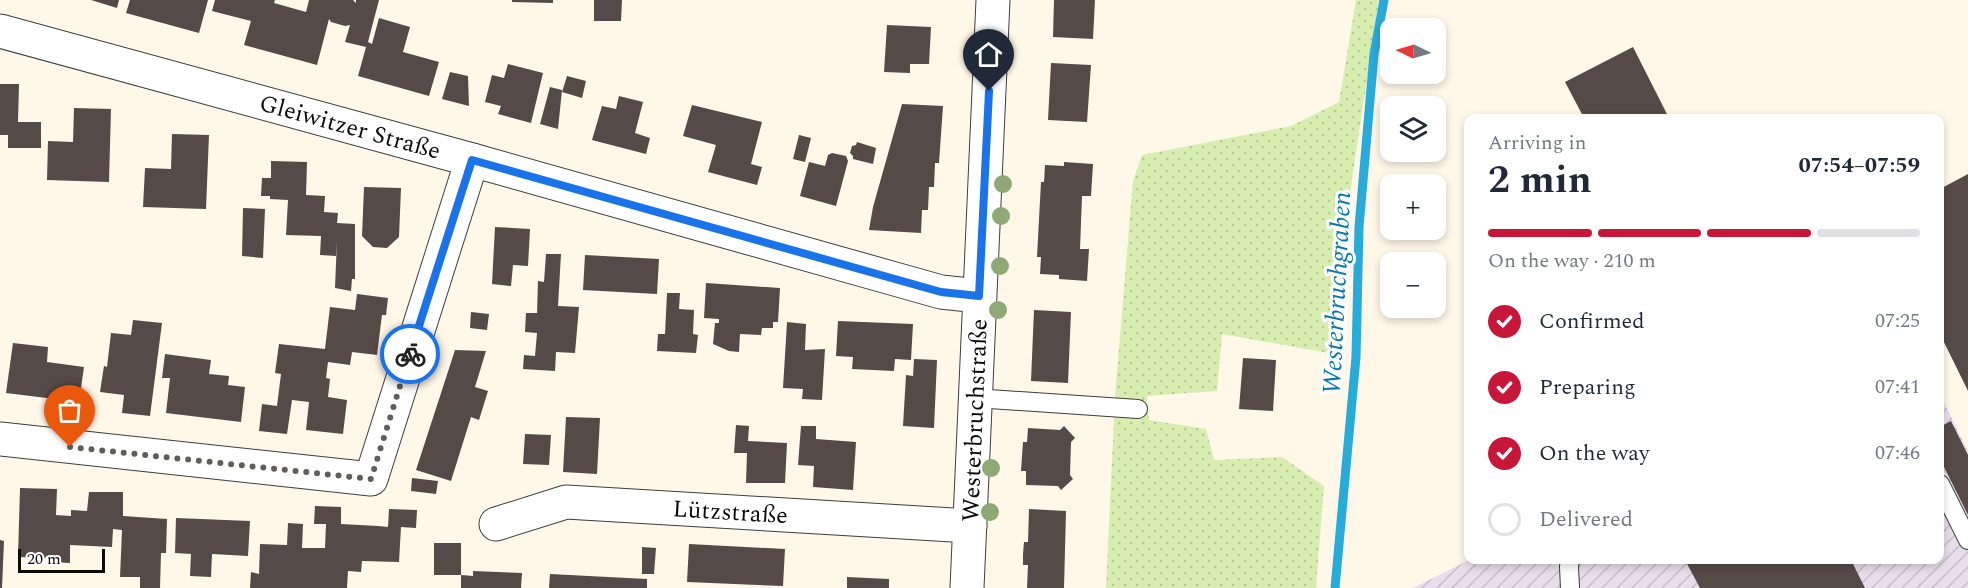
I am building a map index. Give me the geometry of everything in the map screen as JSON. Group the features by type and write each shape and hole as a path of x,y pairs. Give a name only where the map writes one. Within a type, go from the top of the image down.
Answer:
{"street":[{"name":"Westerbruchstraße","path":"967,588 993,0"},
{"name":"Gleiwitzer Straße","path":"0,31 472,160 941,292 979,296"},
{"path":"0,439 371,479 472,160"},
{"name":"Lützstraße","path":"496,524 566,502 970,526"}],"lane":[{"path":"975,398 1138,409"},
{"path":"1944,492 1968,540"},
{"path":"1569,564 1570,588"}],"shaded area":[{"path":"1944,402 1968,451 1968,588 1413,588 1464,562 1944,564"}],"green space":[{"path":"1356,0 1379,0 1352,179 1334,354 1222,334 1217,391 1147,396 1149,420 1206,429 1214,460 1282,457 1324,486 1316,588 1106,588 1115,397 1133,181 1142,155 1291,126 1339,102"}],"building":[{"path":"91,0 119,0 117,8"},
{"path":"130,0 208,0 199,33 126,13"},
{"path":"215,0 275,0 274,3 306,12 309,0 353,0 356,3 356,0 379,0 368,42 372,44 379,18 410,27 403,52 439,62 429,96 358,76 366,47 345,42 350,25 331,22 329,19 317,65 244,45 251,21 212,11"},
{"path":"512,0 553,0 553,3 512,2"},
{"path":"594,0 622,0 621,21 594,21"},
{"path":"1054,0 1095,0 1093,39 1053,37"},
{"path":"887,25 931,27 929,64 910,64 910,73 884,72"},
{"path":"1633,47 1667,114 1582,114 1565,82"},
{"path":"1051,63 1091,65 1087,122 1048,120"},
{"path":"508,64 543,73 531,123 498,114 501,106 485,102 492,75 504,78"},
{"path":"450,72 468,76 469,106 442,99"},
{"path":"567,76 586,81 582,98 562,92"},
{"path":"0,84 19,84 18,122 41,122 41,148 8,148 8,135 0,135"},
{"path":"550,87 562,90 558,129 540,124"},
{"path":"619,96 643,102 635,133 650,138 646,154 592,140 602,106 616,109"},
{"path":"902,104 943,106 939,163 935,163 934,187 929,187 928,210 922,210 921,233 869,230 873,207"},
{"path":"692,105 762,122 751,164 762,167 757,185 708,172 716,145 683,136"},
{"path":"74,108 111,109 109,182 47,180 48,141 73,142"},
{"path":"172,134 209,135 206,209 143,207 145,168 171,169"},
{"path":"799,135 811,138 805,162 793,159"},
{"path":"857,142 876,148 873,164 853,159 850,153 852,146"},
{"path":"832,153 846,156 848,161 836,206 800,196 809,162 825,166 828,155"},
{"path":"271,161 307,162 306,195 325,196 324,212 338,213 337,223 355,224 355,279 352,279 351,291 335,288 337,240 336,256 320,255 321,236 286,235 288,200 261,196 262,178 271,178"},
{"path":"1064,162 1093,164 1091,196 1082,196 1080,249 1089,249 1087,281 1059,279 1059,275 1040,274 1041,257 1037,257 1041,182 1044,182 1045,165 1064,166"},
{"path":"1968,174 1968,391 1944,342 1944,187"},
{"path":"364,187 401,188 399,237 387,248 373,247 362,236"},
{"path":"243,208 265,209 263,258 242,256"},
{"path":"495,227 530,229 528,266 513,265 511,286 492,284"},
{"path":"546,254 561,254 558,306 579,307 575,353 556,352 555,371 523,369 524,355 535,356 537,333 525,332 526,313 537,313 538,281 544,282"},
{"path":"585,255 659,259 657,294 583,290"},
{"path":"706,283 780,288 778,322 773,322 773,328 762,328 761,335 740,334 739,352 729,351 713,344 715,323 719,323 719,319 704,318"},
{"path":"667,293 680,293 679,309 694,310 693,334 698,335 696,353 657,351 658,334 665,334"},
{"path":"357,294 388,298 386,315 382,315 377,355 352,352 350,365 328,362 326,378 330,379 328,397 347,400 343,434 306,430 309,402 292,400 287,434 259,431 262,404 277,406 281,374 275,373 279,344 325,349 330,307 355,310"},
{"path":"1034,310 1071,312 1068,383 1031,381"},
{"path":"471,312 489,314 487,330 470,328"},
{"path":"133,320 162,323 150,416 122,413 124,395 100,392 104,366 107,367 111,333 131,335"},
{"path":"838,321 913,324 911,360 895,359 894,371 852,369 853,357 836,356"},
{"path":"787,322 806,324 805,350 825,349 822,400 802,399 803,389 783,388"},
{"path":"13,343 48,347 47,362 84,367 79,402 6,393"},
{"path":"455,350 486,351 475,387 488,391 479,420 471,417 451,481 416,470"},
{"path":"165,354 211,360 209,374 229,376 228,385 245,387 241,422 166,413 170,378 162,378"},
{"path":"1243,358 1276,360 1273,411 1239,409"},
{"path":"914,359 937,360 934,428 903,426 906,375 913,376"},
{"path":"566,417 600,418 597,474 563,472"},
{"path":"1951,421 1968,455 1968,515 1944,467 1944,425"},
{"path":"736,425 749,426 748,441 787,443 785,483 746,483 747,453 734,453"},
{"path":"801,426 816,426 816,439 856,442 853,490 813,487 814,466 798,465"},
{"path":"1064,426 1075,438 1071,442 1070,475 1073,479 1061,490 1058,486 1026,485 1026,471 1021,471 1023,442 1027,442 1028,428 1060,430"},
{"path":"525,434 551,435 549,465 523,464"},
{"path":"412,478 438,481 436,494 411,491"},
{"path":"20,488 57,489 56,515 71,516 71,510 87,511 89,492 123,492 123,516 167,519 166,553 161,553 160,588 140,588 140,577 120,577 122,530 113,529 112,547 70,545 70,563 51,562 52,558 18,557"},
{"path":"315,506 341,507 341,524 388,527 389,509 417,510 416,528 401,527 399,562 362,561 361,572 348,571 347,588 250,588 251,572 259,574 260,544 287,545 288,523 303,524 302,548 325,548 326,524 314,524"},
{"path":"1029,509 1066,511 1064,588 1027,588 1028,565 1023,565 1023,554 1024,542 1028,542"},
{"path":"176,518 250,521 248,556 212,554 211,577 190,576 191,554 175,553"},
{"path":"0,540 4,541 2,588 0,588"},
{"path":"434,543 461,543 461,575 434,575"},
{"path":"689,544 785,549 783,586 687,582"},
{"path":"642,547 656,548 654,574 642,574"},
{"path":"1687,564 1853,564 1865,588 1700,588"},
{"path":"473,571 522,573 521,588 461,588 461,575 473,576"},
{"path":"550,574 647,579 647,588 549,588"},
{"path":"847,577 889,579 889,588 847,588"}],"waterway":[{"name":"Westerbruchgraben","path":"1335,588 1356,357 1359,227 1374,54 1384,0"}],"way so far":[{"path":"70,447 371,479 410,354"}],"route":[{"path":"410,354 472,160 941,292 979,296 989,91"}]}
